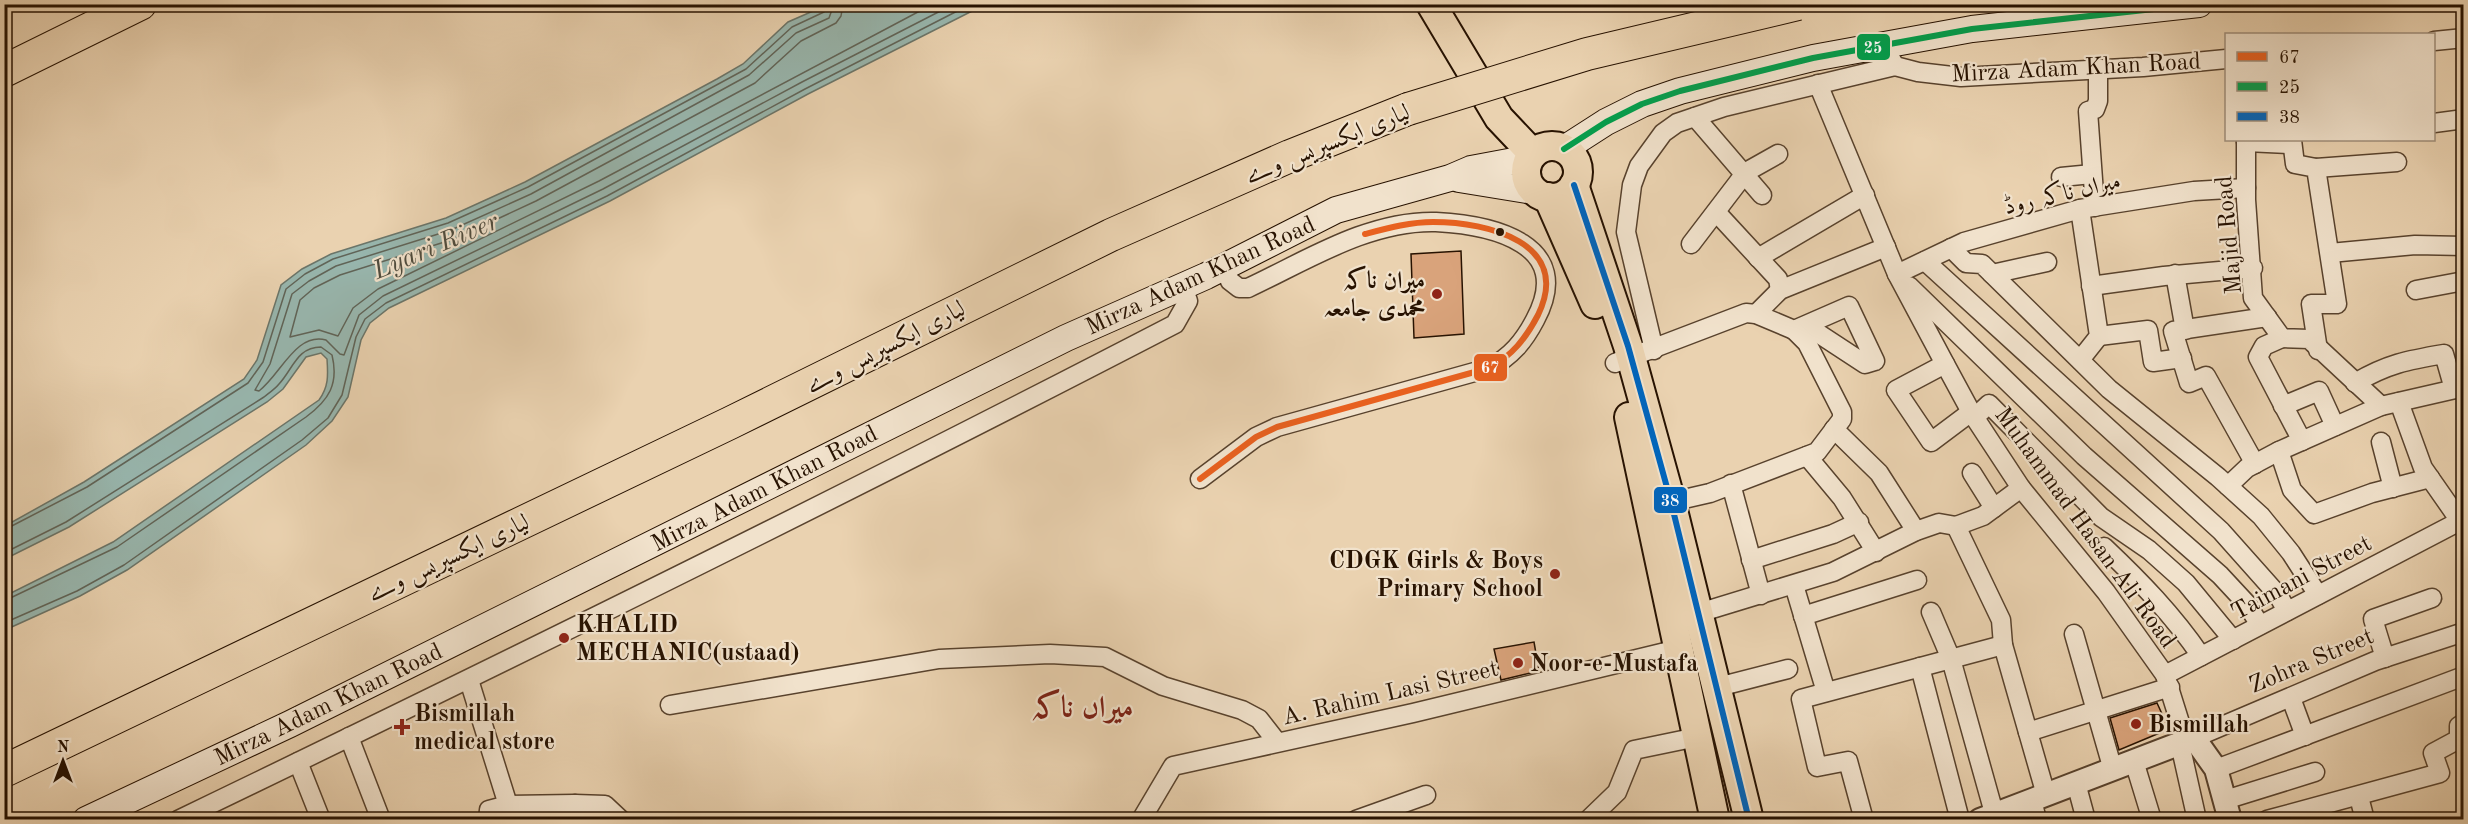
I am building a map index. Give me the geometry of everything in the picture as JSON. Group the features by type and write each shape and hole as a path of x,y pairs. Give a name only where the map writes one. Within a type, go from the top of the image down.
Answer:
{"highway":[{"path":"4,71 140,4"},
{"name":"لیاری ایکسپریس وے","path":"4,771 730,423 1111,235 1290,156 1408,110 1587,54 1798,4"}],"main road":[{"path":"1431,4 1506,129 1532,156"},
{"name":"Mirza Adam Khan Road","path":"1564,149 1606,122 1642,104 1680,91 1813,58 1972,29 2199,4"},
{"path":"1634,357 1586,279 1541,194 1527,177 1532,156 1548,147 1564,149 1571,154 1578,169 1574,185 1634,357 1660,505 1672,619 1715,819"},
{"name":"Mirza Adam Khan Road","path":"86,819 290,724 1056,343 1224,267 1336,210 1450,178 1472,169 1532,156"},
{"name":"Mirza Adam Khan Road","path":"1450,178 1489,182 1541,194"},
{"path":"1541,194 1563,195 1574,185"},
{"path":"1660,505 1700,614 1749,819"}],"street":[{"path":"2435,41 2463,38"},
{"name":"Mirza Adam Khan Road","path":"1865,50 1882,47 1895,66 1918,72 1961,77 2143,67 2225,59"},
{"path":"1660,505 1731,484 1817,452 1842,419 1842,412 1801,328 1756,314 1746,313 1634,357 1626,232 1632,185 1639,166 1663,132 1677,123 1724,107 1895,66"},
{"path":"2097,68 2098,101 2095,109 2088,111 2092,174 2087,208 2091,286 2099,336"},
{"name":"Muhammad Hasan Ali Road","path":"1818,84 1897,274 1973,414 2021,488 2106,592 2168,681 2187,741 2197,819"},
{"path":"1695,117 1746,172 1762,195"},
{"path":"2435,123 2463,119"},
{"path":"2246,141 2291,142 2295,164 2316,168 2397,162"},
{"name":"Majid Road","path":"2246,141 2246,188 2253,268 2253,298 2282,338"},
{"path":"1691,244 1717,213 1746,172 1778,154"},
{"path":"2316,168 2337,304 2311,304 2318,350"},
{"path":"2061,177 2092,174"},
{"name":"میراں ناکہ روڈ","path":"1897,274 1964,242 2087,208 2194,191 2246,188"},
{"path":"1758,258 1865,195"},
{"path":"1717,213 1778,279 1780,290"},
{"path":"1200,479 1257,437 1277,427 1489,368 1508,358 1539,313 1547,280 1538,256 1513,238 1484,228 1435,222 1402,225 1359,236 1248,288 1239,288 1230,280 1224,267"},
{"path":"2330,253 2415,245 2463,246"},
{"path":"1756,314 1780,290 1886,247"},
{"path":"1951,248 1966,263 1982,264 2109,389 2228,486 2261,516 2290,553 2318,595"},
{"path":"1925,261 2051,379 2222,531 2278,595 2288,611"},
{"path":"1992,274 2047,262"},
{"path":"2091,286 2175,274 2253,268"},
{"path":"1897,274 2084,456 2220,575 2246,603 2260,625"},
{"path":"2175,274 2185,330"},
{"path":"2416,290 2463,281"},
{"path":"188,817 897,468 1175,324 1188,301 1183,286"},
{"path":"2255,464 2206,376 2189,383 2173,331 2267,317"},
{"path":"2080,360 2099,336 2148,330 2153,362 2182,358"},
{"path":"2302,441 2258,357 2264,346 2282,338 2309,339 2318,350 2381,406"},
{"path":"2228,486 2255,464 2279,451 2381,406 2459,388 2444,354 2402,360 2381,368 2355,383"},
{"path":"1945,364 1896,390 1931,442 1989,404 2101,517 2149,550 2186,583 2233,640"},
{"path":"2283,406 2319,391 2335,426"},
{"path":"2399,402 2423,468 2462,521"},
{"path":"1834,429 1879,473 1916,531"},
{"path":"2381,442 2393,488"},
{"path":"2279,451 2292,490 2314,514 2430,478"},
{"path":"1807,456 1859,522 1876,552"},
{"path":"1972,474 1994,508"},
{"path":"1731,484 1761,595"},
{"path":"1672,619 1700,614 1833,572 1916,531 1939,523 1956,526 1994,508 2021,488"},
{"name":"Taimani Street","path":"2028,732 2096,711 2168,681 2201,656 2462,521"},
{"path":"1751,560 1833,534 1859,522"},
{"path":"1956,526 2001,620 2002,645 2028,732 2038,805"},
{"path":"2104,547 2154,594 2201,656"},
{"path":"1803,616 1917,580"},
{"path":"1794,585 1826,692"},
{"path":"2385,658 2373,619 2432,598"},
{"path":"1931,612 1950,659 1990,818"},
{"name":"Zohra Street","path":"1990,818 2038,805 2076,783 2187,741 2385,658 2463,632"},
{"path":"2074,634 2113,770"},
{"path":"1864,819 1848,762 1817,767 1801,699 2002,645"},
{"name":"A. Rahim Lasi Street","path":"1141,819 1173,766 1678,649"},
{"path":"670,705 939,659 1050,654 1105,657 1163,686 1242,710 1259,719 1277,742"},
{"path":"1920,667 1960,819"},
{"path":"1718,687 1788,669"},
{"path":"2216,769 2463,676"},
{"path":"469,680 508,805"},
{"path":"2291,698 2305,736"},
{"path":"2267,819 2359,797 2440,773 2433,753 2459,739 2459,726 2463,723"},
{"path":"1588,819 1617,792 1634,750 1697,737"},
{"path":"349,738 381,819"},
{"path":"2187,741 2216,769 2227,810 2315,772"},
{"path":"298,762 321,819"},
{"path":"2134,762 2152,819"},
{"path":"2076,783 2086,819"},
{"path":"1356,819 1426,795"},
{"path":"2359,797 2365,819"},
{"path":"488,819 489,810 508,805 574,812 605,805 621,819"}],"water":[{"name":"Lyari River","path":"829,4 984,5 808,94 610,201 389,308 370,323 361,340 348,397 332,421 306,445 127,570 80,596 5,630 5,596 113,542 319,400 325,390 328,375 327,359 321,353 306,357 283,389 267,402 69,527 5,559 5,526 84,482 244,379 257,360 281,285 302,269 331,254 446,218 525,182 743,64 788,22"}],"building":[{"name":"میران ناکہ محمدی جامعہ","path":"1461,251 1464,334 1414,338 1411,254"},
{"name":"Noor-e-Mustafa","path":"1534,642 1539,671 1501,680 1494,649"},
{"name":"Bismillah","path":"2157,703 2169,729 2119,750 2110,718"}],"transit line":[{"name":"25","path":"1564,149 1606,122 1642,104 1680,91 1813,58 1972,29 2199,4"},
{"name":"38","path":"1574,185 1628,346 1671,502 1749,820"},
{"name":"67","path":"1200,479 1256,437 1277,427 1489,368 1518,346 1538,315 1546,290 1544,270 1535,254 1500,232 1478,226 1433,222 1416,223 1365,234"}],"place":[{"name":"میران ناکہ محمدی جامعہ","path":"1437,294"},
{"name":"CDGK Girls & Boys Primary School","path":"1555,574"},
{"name":"KHALID MECHANIC(ustaad)","path":"564,638"},
{"name":"Noor-e-Mustafa","path":"1518,663"},
{"name":"Bismillah","path":"2136,724"},
{"name":"Bismillah medical store","path":"402,727"}],"district":[{"name":"میراں ناکہ","path":"1082,707"}]}
